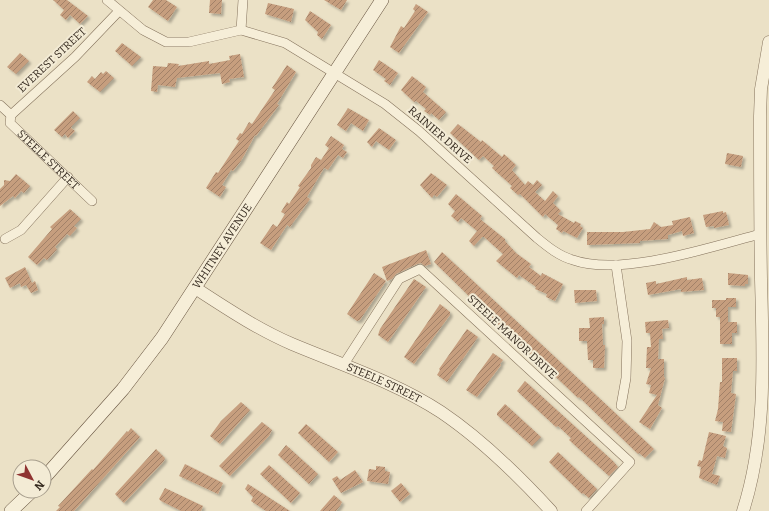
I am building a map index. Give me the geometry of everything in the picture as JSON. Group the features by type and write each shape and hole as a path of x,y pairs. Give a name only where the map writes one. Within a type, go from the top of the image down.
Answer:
{"main road":[{"name":"WHITNEY AVENUE","path":"52,469 123,389 162,338 382,0"},
{"path":"11,511 24,499"}],"street":[{"name":"RAINIER DRIVE","path":"107,0 143,30 166,42 188,42 241,30 285,43 335,72 385,104 419,131 537,238 555,252 574,260 592,265 616,265 657,260 760,234"},
{"path":"241,30 243,0"},
{"name":"EVEREST STREET","path":"11,115 75,57 119,11"},
{"path":"743,511 755,462 761,420 763,365 760,234 761,89 769,42"},
{"path":"0,105 11,115"},
{"name":"STEELE STREET","path":"11,115 10,123 92,201"},
{"path":"4,240 21,230 68,177"},
{"path":"616,265 627,341 626,378 621,406"},
{"name":"STEELE MANOR DRIVE","path":"344,364 399,279 420,269 630,462 586,511"},
{"name":"STEELE STREET","path":"194,288 260,328 292,344 344,364 409,394 440,412 471,434 530,488 551,511"}],"building":[{"path":"53,0 67,0 88,16 80,24 70,15 66,20 60,15 64,10"},
{"path":"153,0 166,0 177,7 168,21 148,7"},
{"path":"210,0 222,0 221,14 209,13"},
{"path":"324,0 347,0 341,10"},
{"path":"268,3 294,9 291,22 265,14"},
{"path":"416,4 428,12 399,53 390,47 401,26 404,28 415,11 413,9"},
{"path":"310,11 331,25 322,39 317,35 318,32 305,20"},
{"path":"122,43 141,57 132,66 115,51"},
{"path":"20,53 29,61 16,74 7,67"},
{"path":"240,54 244,77 229,79 230,82 222,84 220,73 177,78 175,87 158,85 157,92 151,91 153,66 167,67 168,63 179,64 178,66 209,61 209,64 230,60 229,56"},
{"path":"379,60 398,73 390,85 384,81 386,79 373,70"},
{"path":"287,65 296,72 277,104 279,105 256,136 255,135 241,161 233,171 231,170 222,185 226,187 220,197 206,188 216,172 218,173 239,141 236,139 240,133 242,134 249,122 252,124 275,90 272,88"},
{"path":"106,71 114,78 100,92 87,82 92,76 95,79 101,72 103,74"},
{"path":"412,76 426,87 423,92 446,112 439,120 431,113 430,115 424,111 426,109 416,101 414,102 401,90"},
{"path":"348,108 369,120 363,131 351,123 346,131 337,125"},
{"path":"73,111 80,118 71,128 75,131 68,138 65,134 62,137 54,130"},
{"path":"458,124 481,142 482,140 502,157 504,154 516,165 512,170 525,185 528,181 533,185 537,180 542,185 535,192 545,201 553,191 558,196 553,203 561,211 558,214 574,223 575,221 581,224 580,226 583,228 577,238 563,231 562,233 556,229 558,225 545,214 543,217 520,194 518,195 510,188 512,186 492,168 494,166 483,156 479,160 450,133"},
{"path":"379,128 396,140 389,150 376,141 372,147 367,142"},
{"path":"331,136 344,145 342,149 347,152 343,158 338,155 328,170 324,168 307,197 310,199 290,227 287,225 271,250 260,243 273,224 277,227 285,214 281,212 287,202 289,204 300,187 298,186 311,168 311,165 316,157 321,160 329,148 325,145"},
{"path":"727,153 743,156 741,167 725,164"},
{"path":"431,173 447,185 437,197 434,195 432,198 420,185"},
{"path":"16,174 30,186 24,193 21,191 15,198 13,196 0,206 0,189 4,185 4,180 10,181"},
{"path":"456,194 482,216 480,219 505,239 505,241 516,253 531,264 529,267 541,276 542,273 563,284 555,301 546,297 547,294 535,289 536,287 519,275 517,278 496,261 503,254 484,237 482,237 474,246 469,241 477,231 461,218 458,222 451,216 455,211 448,204"},
{"path":"70,209 81,219 74,226 77,228 70,236 67,234 55,247 57,249 47,260 44,258 37,265 28,257 52,229 50,227"},
{"path":"723,211 723,213 726,212 729,225 714,228 714,226 706,227 703,215"},
{"path":"690,217 694,233 683,236 682,231 668,235 668,239 640,241 640,243 587,245 587,232 623,232 650,229 654,222 661,227 673,225 672,221"},
{"path":"426,250 431,264 425,266 421,263 417,264 396,274 392,279 387,281 382,267"},
{"path":"442,252 654,449 645,458 639,453 638,454 579,397 578,398 512,338 434,262"},
{"path":"25,267 32,283 35,281 38,290 31,293 26,285 21,287 20,283 10,288 5,278"},
{"path":"374,273 386,281 360,320 357,321 347,314"},
{"path":"728,273 748,275 748,284 745,284 745,286 728,285"},
{"path":"687,277 687,280 702,278 704,290 681,292 681,289 648,295 646,283 656,281 656,284"},
{"path":"414,279 426,287 388,342 378,335 380,329"},
{"path":"574,290 596,290 597,301 575,303"},
{"path":"726,298 736,298 736,307 728,307 728,322 737,322 737,333 732,333 732,344 720,344 720,317 716,317 716,308 712,308 712,300 726,300"},
{"path":"440,304 450,312 450,315 414,364 404,357"},
{"path":"604,317 604,324 602,324 603,345 605,345 604,368 593,368 593,360 588,360 587,341 579,341 579,328 590,328 589,318"},
{"path":"668,320 669,328 662,329 663,339 659,339 658,359 664,359 665,378 658,405 662,408 650,429 639,422 657,395 649,393 651,385 646,384 651,368 646,368 647,347 651,347 650,333 646,333 645,322"},
{"path":"467,329 478,337 447,382 437,375 440,370 439,369"},
{"path":"493,353 503,360 500,364 501,365 477,397 466,390"},
{"path":"722,358 737,358 737,371 733,371 731,393 736,394 731,432 722,431 723,422 715,421 718,409 720,382 722,382"},
{"path":"525,381 613,461 618,467 609,476 569,440 571,438 558,426 556,427 517,391"},
{"path":"241,402 250,410 220,444 210,436 221,421"},
{"path":"505,404 541,437 532,446 497,415"},
{"path":"262,422 272,430 269,436 230,476 219,466"},
{"path":"306,424 338,452 329,462 298,433"},
{"path":"131,428 140,437 74,511 56,511 60,507 58,506"},
{"path":"709,432 726,436 723,446 727,448 725,458 717,456 712,474 720,476 717,485 699,478 701,467 697,466 699,460 702,461"},
{"path":"286,445 318,474 309,484 278,455"},
{"path":"156,449 165,458 164,461 124,503 115,494"},
{"path":"558,452 597,489 589,498 583,493 582,494 549,462"},
{"path":"185,464 223,483 218,494 179,476"},
{"path":"269,465 300,493 291,503 260,474"},
{"path":"376,466 385,467 385,471 390,472 388,484 367,481 369,469 376,470"},
{"path":"355,470 363,482 341,493 332,479 337,476 340,480"},
{"path":"401,483 410,494 400,502 391,491"},
{"path":"248,484 290,511 266,511 251,501 253,497 245,489"},
{"path":"165,488 203,506 201,511 181,511 161,501 159,499"},
{"path":"334,495 342,502 336,511 320,511"}]}
